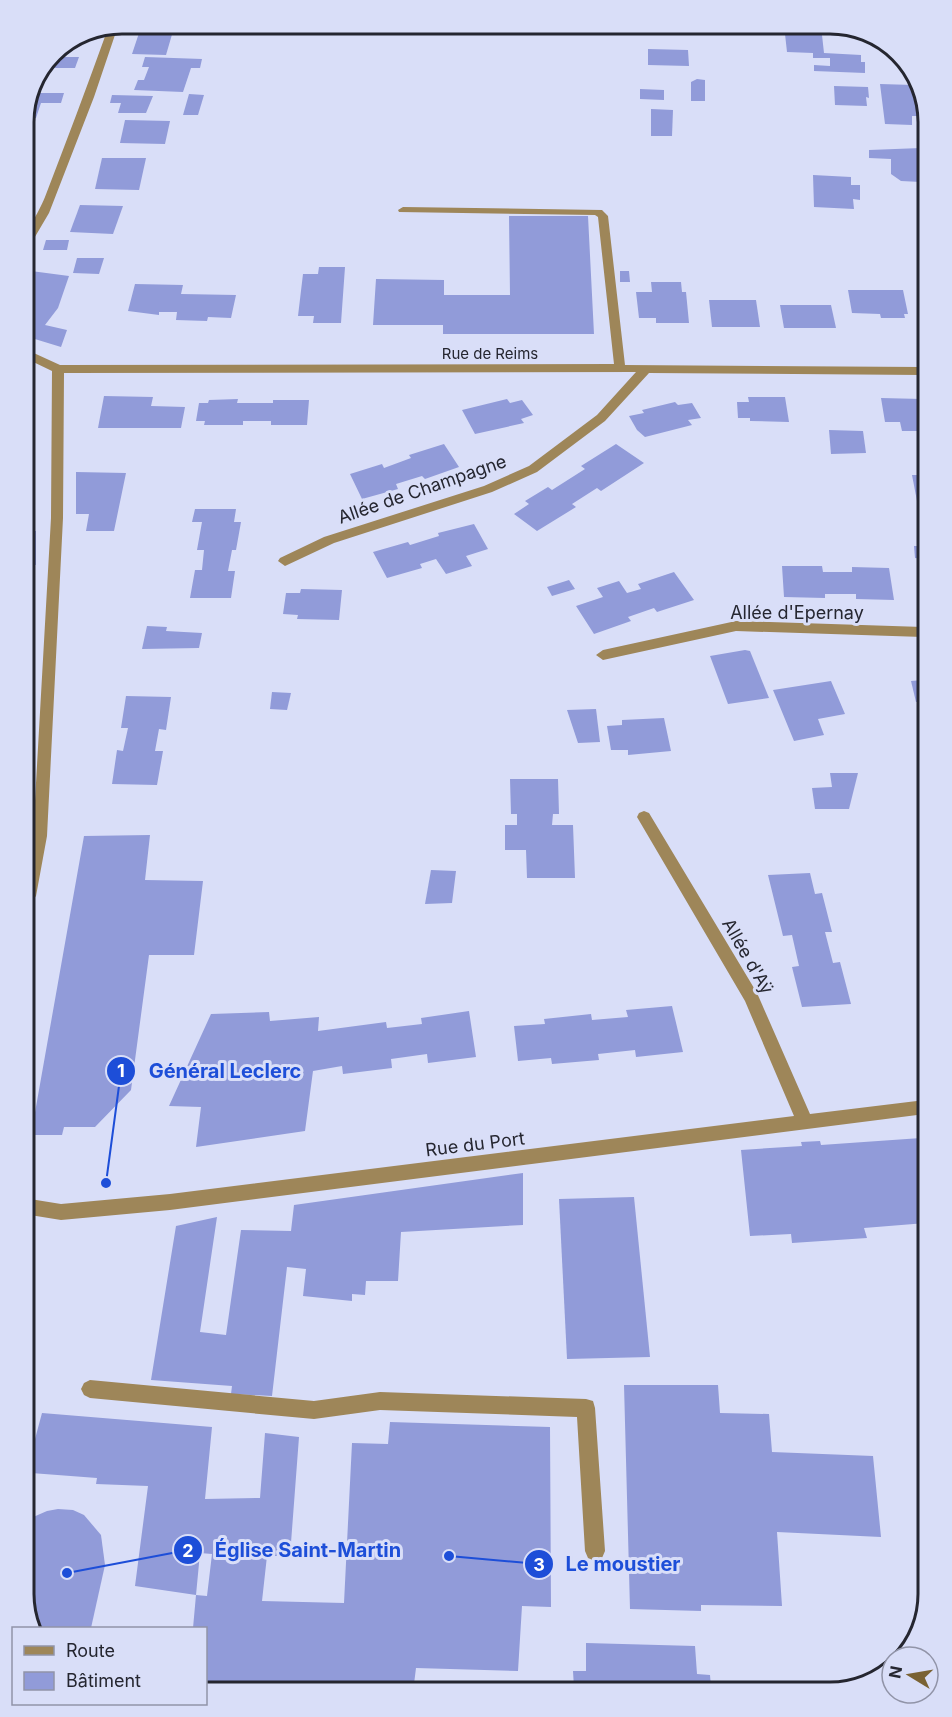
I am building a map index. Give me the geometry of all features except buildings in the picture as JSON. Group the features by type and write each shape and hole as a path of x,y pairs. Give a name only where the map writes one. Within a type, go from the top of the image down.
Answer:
{"street":[{"path":"35,228 44,213 89,97 110,35"},
{"path":"403,210 598,212 603,216 621,369"},
{"path":"35,358 58,369 57,518 40,837 35,862"},
{"name":"Rue de Reims","path":"58,369 918,371"},
{"name":"Allée de Champagne","path":"285,561 330,540 488,489 533,469 601,418 645,370"},
{"name":"Allée d'Epernay","path":"603,655 736,626 918,632"},
{"name":"Allée d'Aÿ","path":"644,817 751,998 805,1122"},
{"name":"Rue du Port","path":"35,1208 61,1212 170,1203 918,1108"},
{"path":"90,1389 314,1410 380,1401 586,1408 595,1551"}],"place":[{"name":"Général Leclerc","path":"106,1183"},
{"name":"Le moustier","path":"449,1556"},
{"name":"Église Saint-Martin","path":"67,1573"}]}
